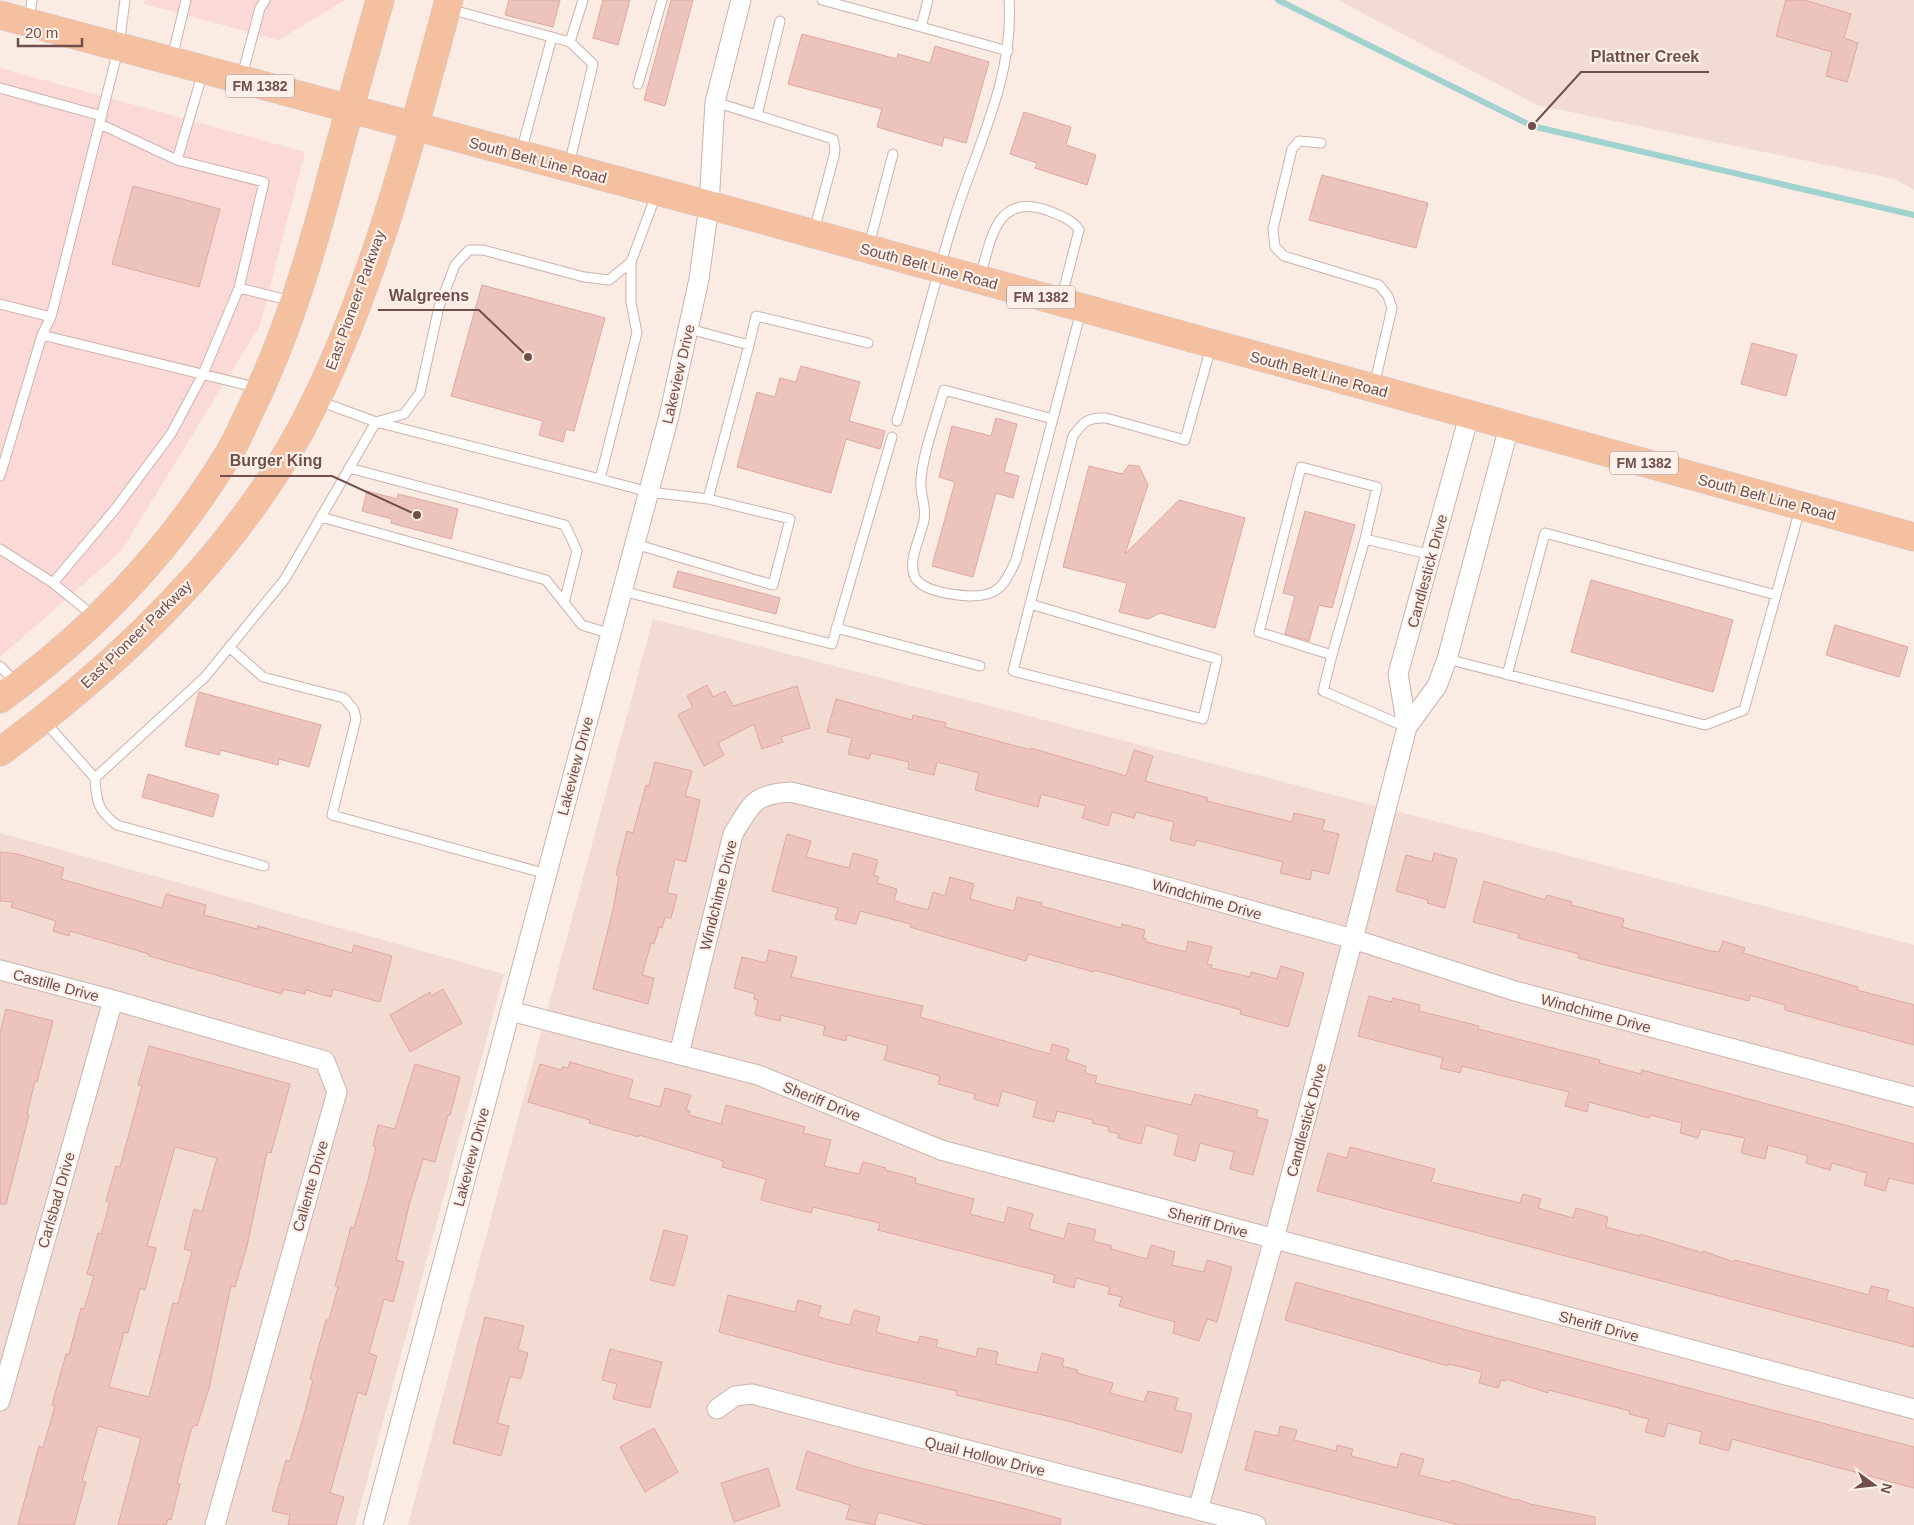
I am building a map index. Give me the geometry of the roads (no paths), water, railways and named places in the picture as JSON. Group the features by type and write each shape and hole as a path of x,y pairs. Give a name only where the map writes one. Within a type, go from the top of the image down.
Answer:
{"main road":[{"path":"43,720 6,683 98,619 140,576 188,517 229,453 262,388 296,302 380,0"},
{"name":"East Pioneer Parkway","path":"0,752 43,720 132,641 196,574 241,521 278,466 316,400 346,334 414,127 448,4"},
{"name":"South Belt Line Road","path":"0,15 30,11 119,46 204,70 709,205 1469,416 1914,537"}],"street":[{"name":"Lakeview Drive","path":"373,1525 649,492 689,329 699,279 709,205 715,102 741,0"},
{"name":"Candlestick Drive","path":"1407,727 1398,674 1469,416"},
{"name":"Candlestick Drive","path":"1198,1510 1274,1239 1407,727 1438,686 1510,427"},
{"name":"Windchime Drive","path":"679,1054 733,834 751,805 768,794 791,792 1125,876 1353,940 1515,991 1914,1097"},
{"name":"Castille Drive","path":"0,970 112,1000"},
{"name":"Carlsbad Drive","path":"0,1401 112,1000"},
{"name":"Caliente Drive","path":"112,1000 325,1061 337,1092 215,1525"},
{"name":"Sheriff Drive","path":"510,1011 758,1075 941,1150 1914,1409"},
{"name":"Quail Hollow Drive","path":"717,1409 735,1396 752,1394 1256,1525"}],"lane":[{"path":"0,476 42,335 52,317 119,46 125,0"},
{"path":"172,61 186,0"},
{"path":"241,80 260,8 265,0"},
{"path":"570,42 582,0"},
{"path":"638,84 662,0"},
{"path":"822,0 1008,51"},
{"path":"921,27 928,0"},
{"path":"897,421 955,216 998,97 1010,37 1009,0"},
{"path":"448,4 570,42 593,64 568,168"},
{"path":"757,115 780,21"},
{"path":"520,155 552,37"},
{"path":"177,160 204,70"},
{"path":"0,88 101,120 177,160 264,182 239,288 203,374 170,434 116,508 54,583"},
{"path":"715,102 833,139 836,149 813,234"},
{"path":"1321,143 1299,141 1292,149 1275,212 1272,240 1275,247 1284,256 1379,286 1388,296 1392,308 1373,389"},
{"path":"868,249 893,154"},
{"path":"600,479 636,333 631,302 630,262 657,192"},
{"path":"979,280 997,222 1013,209 1026,206 1041,208 1066,218 1079,230 1071,305 1053,419 1016,560 1008,577 1000,588 991,595 963,596 926,587 916,579 912,565 924,518 921,477 944,390 1053,419"},
{"path":"95,778 205,676 285,579 376,422 404,414 420,393 439,307 455,265 469,250 483,250 584,277 609,280 630,262"},
{"path":"239,288 296,302"},
{"path":"0,304 52,317"},
{"path":"708,500 756,316 868,343"},
{"path":"689,329 749,345"},
{"path":"42,335 262,388"},
{"path":"1030,604 1217,659 1203,719 1013,671 1030,604 1071,444 1077,430 1093,417 1106,418 1185,440 1212,344"},
{"path":"316,400 376,422 649,492 708,500 790,519 773,585 635,544"},
{"path":"622,592 832,644 892,438"},
{"path":"1332,655 1259,632 1300,467 1377,487 1365,539 1323,691 1407,727"},
{"path":"349,468 565,525 577,551 564,603"},
{"path":"1447,659 1706,726 1744,710 1800,506"},
{"path":"321,517 546,580 582,625 611,634"},
{"path":"1507,675 1545,533 1776,595"},
{"path":"1365,539 1432,555"},
{"path":"0,549 54,583 98,619"},
{"path":"836,628 980,666"},
{"path":"229,647 263,677 344,698 354,710 356,719 332,815 547,874"},
{"path":"43,720 95,778 96,796 104,815 117,825 264,866"}],"waterway":[{"path":"1278,0 1532,126 1914,215"}],"place":[{"name":"Plattner Creek","path":"1532,126"},
{"name":"Walgreens","path":"528,357"},
{"name":"Burger King","path":"417,515"}]}
